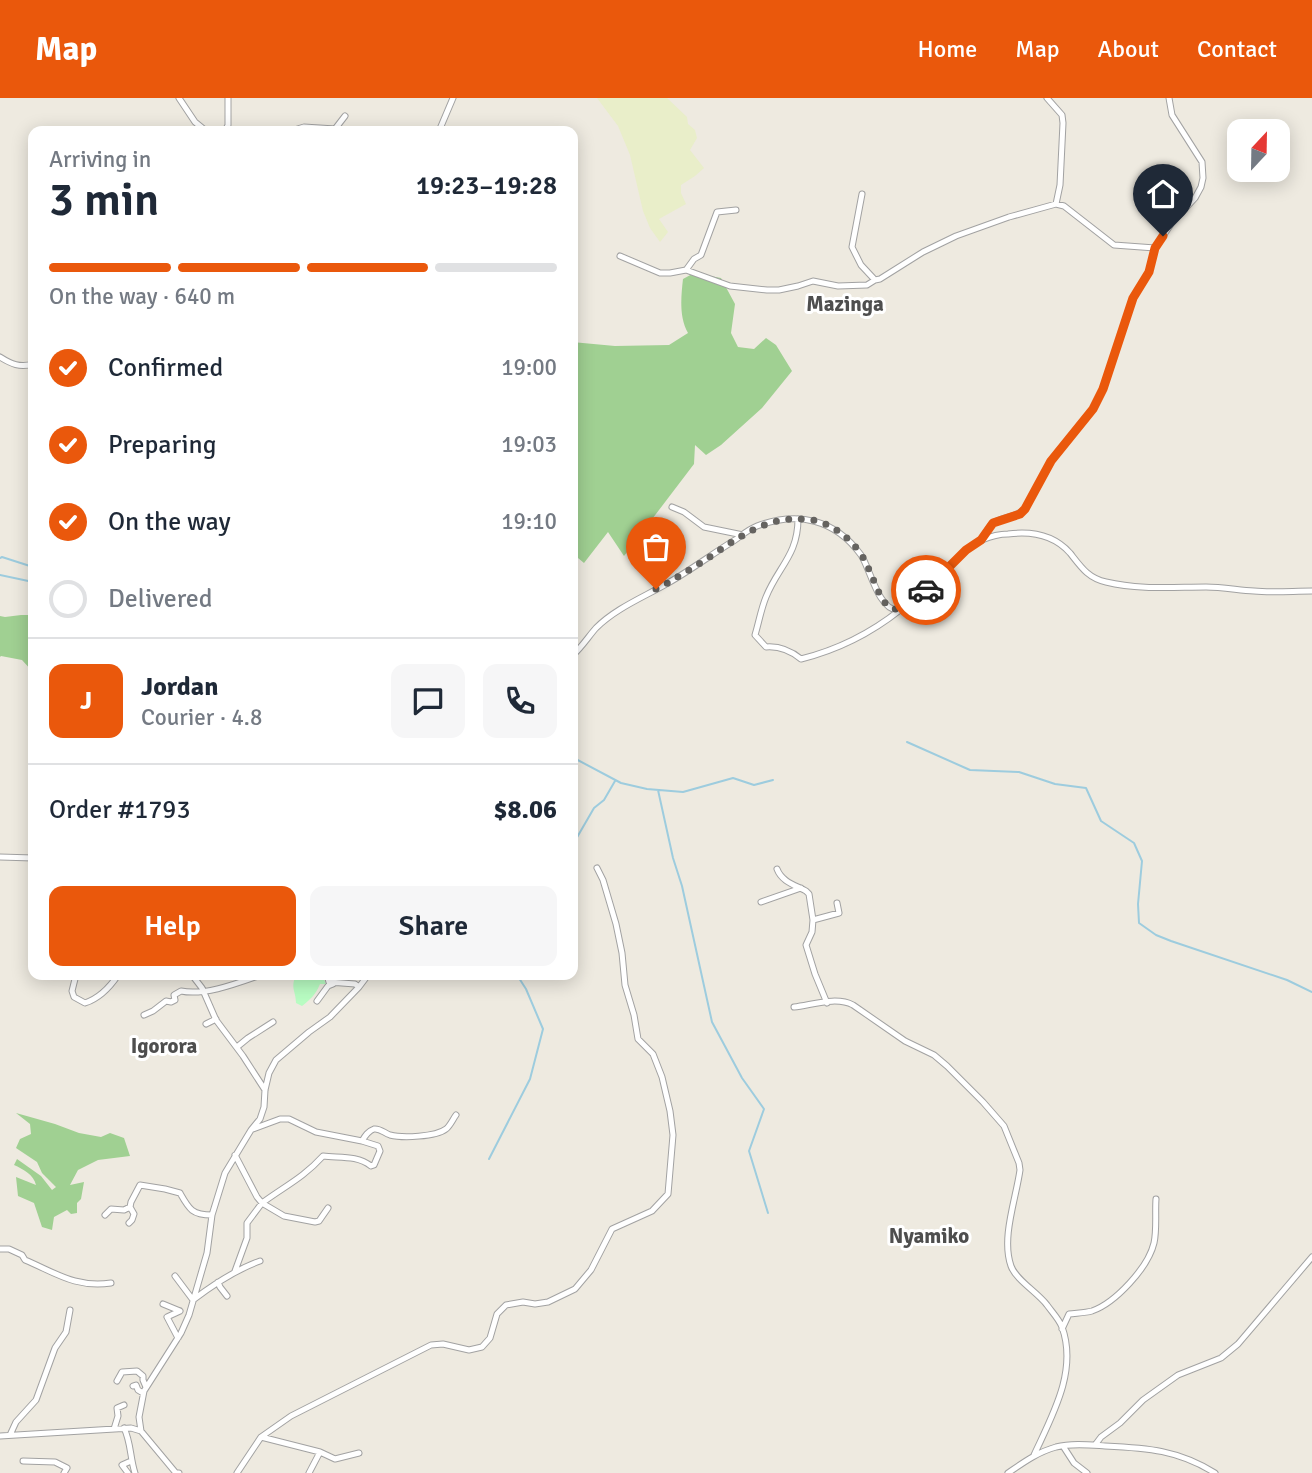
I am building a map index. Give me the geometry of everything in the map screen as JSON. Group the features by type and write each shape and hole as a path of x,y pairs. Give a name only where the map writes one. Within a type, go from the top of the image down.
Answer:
{"street":[{"path":"179,98 200,126"},
{"path":"228,98 228,126"},
{"path":"441,126 453,98"},
{"path":"1047,98 1062,115 1063,123 1060,185 1056,204"},
{"path":"981,540 993,523 1020,514 1025,509 1051,461 1093,409 1103,389 1133,298 1149,272 1155,248 1201,187 1202,162 1172,115 1169,98"},
{"path":"337,126 345,116"},
{"path":"862,194 852,247 861,265 875,280"},
{"path":"620,256 660,273 686,270 730,286 767,290 789,288 813,281 838,286 867,285 956,236 1056,204 1064,206 1114,244 1155,248"},
{"path":"686,270 694,259 701,255 717,212 736,210"},
{"path":"0,357 19,366 28,365"},
{"path":"672,507 684,512 704,527 743,534"},
{"path":"798,519 796,541 765,598 755,635 766,647 788,650 801,659 853,640 888,620 916,601 966,550 981,540 1004,534 1026,533 1055,540 1069,551 1090,576 1103,582 1158,588 1312,591"},
{"path":"578,650 595,629 611,616 743,534 756,527 780,521 812,520 828,526 853,545 864,560 881,598 891,608 900,610"},
{"path":"0,857 28,858"},
{"path":"237,1473 241,1463 261,1437 291,1416 431,1345 443,1344 469,1350 482,1347 490,1338 497,1314 506,1305 548,1302 575,1289 591,1270 612,1230 652,1211 668,1194 673,1135 670,1111 653,1054 638,1039 625,985 616,924 597,868"},
{"path":"777,869 783,879 809,894 813,920 812,932 806,945 827,1003"},
{"path":"761,902 801,888"},
{"path":"813,920 839,913 837,903"},
{"path":"75,980 72,991 74,997 85,1003 102,994 114,980"},
{"path":"196,980 216,1019 265,1090"},
{"path":"144,1015 166,1001 175,1000 174,995 181,991 188,993 228,987 247,980"},
{"path":"328,980 333,984"},
{"path":"144,1390 178,1338 189,1315 207,1253 212,1215 225,1173 260,1119 269,1073 276,1060 330,1017 364,980"},
{"path":"317,1001 328,986 333,984 355,984 359,987"},
{"path":"794,1007 847,1002 905,1041 934,1055 1004,1126 1020,1170 1009,1235 1008,1254 1011,1266 1016,1276 1040,1296 1062,1329 1067,1359 1060,1396 1034,1455"},
{"path":"206,1024 216,1019"},
{"path":"237,1047 273,1022"},
{"path":"362,1141 366,1133 373,1129 390,1135 423,1136 445,1130 456,1115"},
{"path":"235,1271 247,1238 247,1223 262,1203 305,1175 323,1156 355,1158 364,1160 371,1166 374,1165 380,1150 378,1146 348,1137 316,1132 289,1119 279,1118 251,1130"},
{"path":"235,1156 257,1198 284,1216 319,1222 328,1208"},
{"path":"129,1223 134,1214 130,1207 131,1202 140,1185 180,1193 191,1211 212,1215"},
{"path":"1062,1329 1069,1314 1091,1311 1113,1300 1132,1281 1154,1244 1156,1199"},
{"path":"105,1215 111,1209 124,1210 130,1207"},
{"path":"0,1249 9,1249 22,1255 24,1260 69,1280 91,1285 111,1283"},
{"path":"1095,1445 1143,1400 1178,1375 1221,1357 1238,1344 1312,1257"},
{"path":"193,1300 235,1271 260,1261"},
{"path":"175,1276 193,1300"},
{"path":"218,1282 227,1296"},
{"path":"163,1304 189,1315"},
{"path":"10,1436 16,1422 36,1400 55,1348 66,1332 70,1310"},
{"path":"178,1338 167,1317 180,1311"},
{"path":"117,1381 122,1371 137,1371 143,1376 144,1390 139,1421 141,1431 177,1473"},
{"path":"133,1386 144,1390"},
{"path":"114,1429 118,1416 117,1408 124,1405"},
{"path":"127,1428 139,1421"},
{"path":"0,1436 127,1428 141,1431"},
{"path":"127,1428 135,1473"},
{"path":"261,1437 320,1452 335,1459 359,1453"},
{"path":"1009,1473 1034,1455 1063,1446 1095,1445 1146,1448 1179,1455 1215,1473"},
{"path":"1063,1446 1074,1463 1087,1473"},
{"path":"309,1473 320,1452"},
{"path":"23,1461 55,1462 67,1468 64,1473"},
{"path":"128,1473 123,1464 131,1461"}],"green space":[{"path":"597,98 667,98 687,117 688,124 695,130 697,138 690,150 704,168 681,185 686,204 659,219 668,232 660,242 643,211 630,155 618,126"},
{"path":"694,273 721,278 735,304 731,333 738,347 754,349 766,338 776,345 792,371 762,408 721,445 706,455 695,445 694,464 624,556 608,532 584,563 578,558 578,343 615,346 669,345 688,333 682,314 683,279"},
{"path":"28,615 28,667 22,660 0,657 0,616"},
{"path":"294,980 324,980 326,984 320,984 313,996 302,1006 296,1003"},
{"path":"16,1113 79,1133 101,1137 110,1133 124,1138 130,1156 98,1160 78,1170 70,1185 84,1182 81,1199 77,1203 77,1213 71,1214 67,1210 54,1217 52,1230 42,1227 34,1203 18,1196 16,1177 36,1185 31,1175 14,1165 17,1159 41,1176 52,1190 56,1187 42,1173 37,1162 16,1148 20,1139 31,1134 30,1124"}],"waterway":[{"path":"0,558 28,565"},
{"path":"0,575 28,581"},
{"path":"907,742 970,770 1019,772 1055,784 1086,788 1101,821 1134,843 1142,861 1139,923 1156,935 1171,941 1287,980 1312,992"},
{"path":"578,760 621,783 647,789 683,792 733,778 754,785 773,780"},
{"path":"578,836 594,808 604,800 615,781"},
{"path":"658,790 712,1022 742,1078 764,1109 749,1151 768,1213"},
{"path":"489,1159 530,1079 543,1029 520,980"}],"way so far":[{"path":"656,589 756,527 798,519 812,520 828,526 853,545 864,560 881,598 891,608 905,608 926,590"}],"district":[{"name":"Mazinga","path":"845,304"},
{"name":"Igorora","path":"164,1046"},
{"name":"Nyamiko","path":"929,1236"}],"route":[{"path":"926,590 966,550 981,540 993,523 1020,514 1025,509 1051,461 1093,409 1115,357 1133,298 1149,272 1155,248 1163,236"}]}
